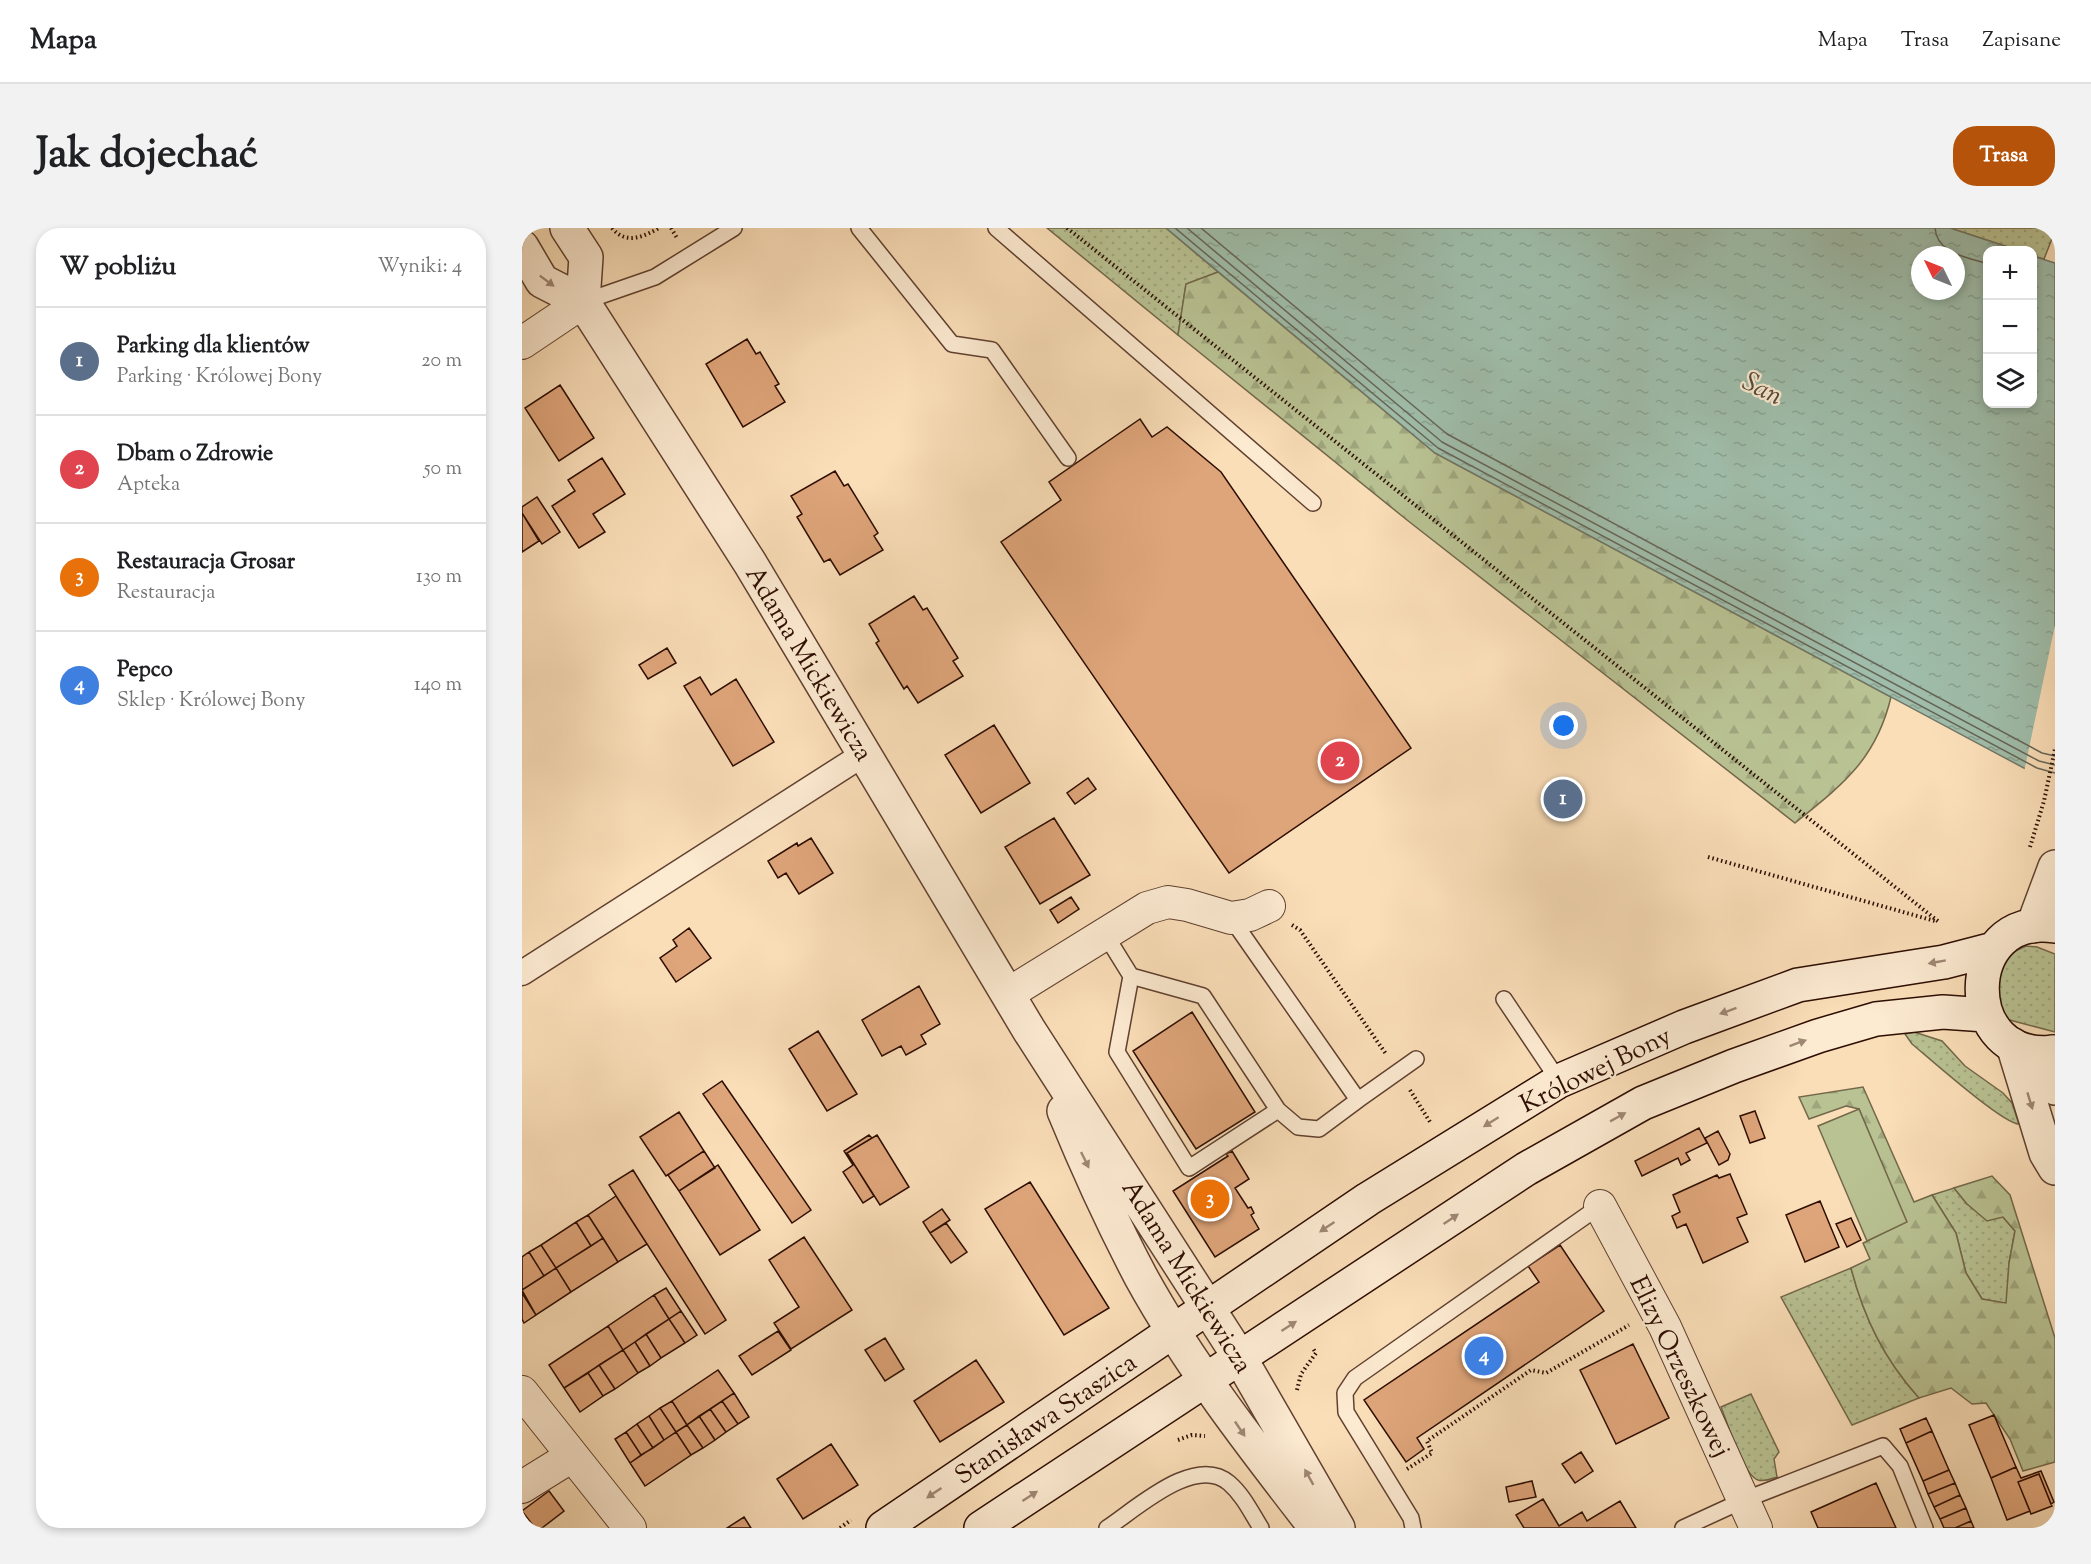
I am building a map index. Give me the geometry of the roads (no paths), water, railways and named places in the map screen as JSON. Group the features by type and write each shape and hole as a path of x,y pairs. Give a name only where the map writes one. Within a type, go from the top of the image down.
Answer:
{"main road":[{"path":"522,247 542,280 583,302 586,257 567,228"},
{"name":"Adama Mickiewicza","path":"583,302 750,563 1029,1030 1240,1358 1338,1528"},
{"path":"2055,867 2044,926 2005,938 1994,949 1983,974 1981,988 1986,1015 1997,1032 2013,1045 2032,1051 2054,1052 2055,1088"},
{"name":"Królowej Bony","path":"1208,1309 1368,1199 1559,1081 1684,1027 1798,985 1944,962 1994,949"},
{"name":"Królowej Bony","path":"1240,1358 1526,1169 1643,1103 1734,1066 1818,1036 1876,1019 1943,1012 1986,1015"},
{"name":"Adama Mickiewicza","path":"1029,1030 1078,1145 1141,1277 1174,1331 1245,1436 1316,1528"},
{"path":"2013,1045 2046,1153 2055,1168"},
{"name":"Stanisława Staszica","path":"882,1528 1208,1309"},
{"path":"981,1528 1240,1358"}],"street":[{"path":"522,343 583,302"},
{"path":"522,973 864,754"},
{"path":"1008,994 1147,909 1168,902 1231,918 1276,915"},
{"name":"Elizy Orzeszkowej","path":"1600,1206 1656,1310 1750,1514"},
{"path":"522,1392 630,1528"},
{"path":"522,1487 572,1456"}],"lane":[{"path":"583,302 655,277 734,228"},
{"path":"859,228 952,344 992,350 1068,458"},
{"path":"996,228 1313,503"},
{"path":"1231,918 1358,1100"},
{"path":"1105,934 1131,976 1117,1052 1189,1168 1278,1110"},
{"path":"1131,976 1203,996 1278,1110 1298,1127 1319,1129 1416,1059"},
{"path":"1504,999 1559,1081"},
{"path":"1413,1528 1411,1518 1346,1412 1345,1393 1355,1378 1600,1206"},
{"path":"1683,1528 1750,1514 1883,1446 1900,1466 1925,1528"},
{"path":"1107,1528 1186,1476 1206,1473 1227,1481 1241,1496 1261,1528"}],"water":[{"name":"San","path":"1166,228 1950,228 2005,246 1983,246 1983,408 2037,408 2037,257 2055,263 2055,779 2035,774 1435,453"}],"place":[{"name":"Dbam o Zdrowie","path":"1340,761"},
{"name":"Parking dla klientów","path":"1563,799"},
{"name":"Restauracja Grosar","path":"1210,1199"},
{"name":"Pepco","path":"1484,1356"}]}
